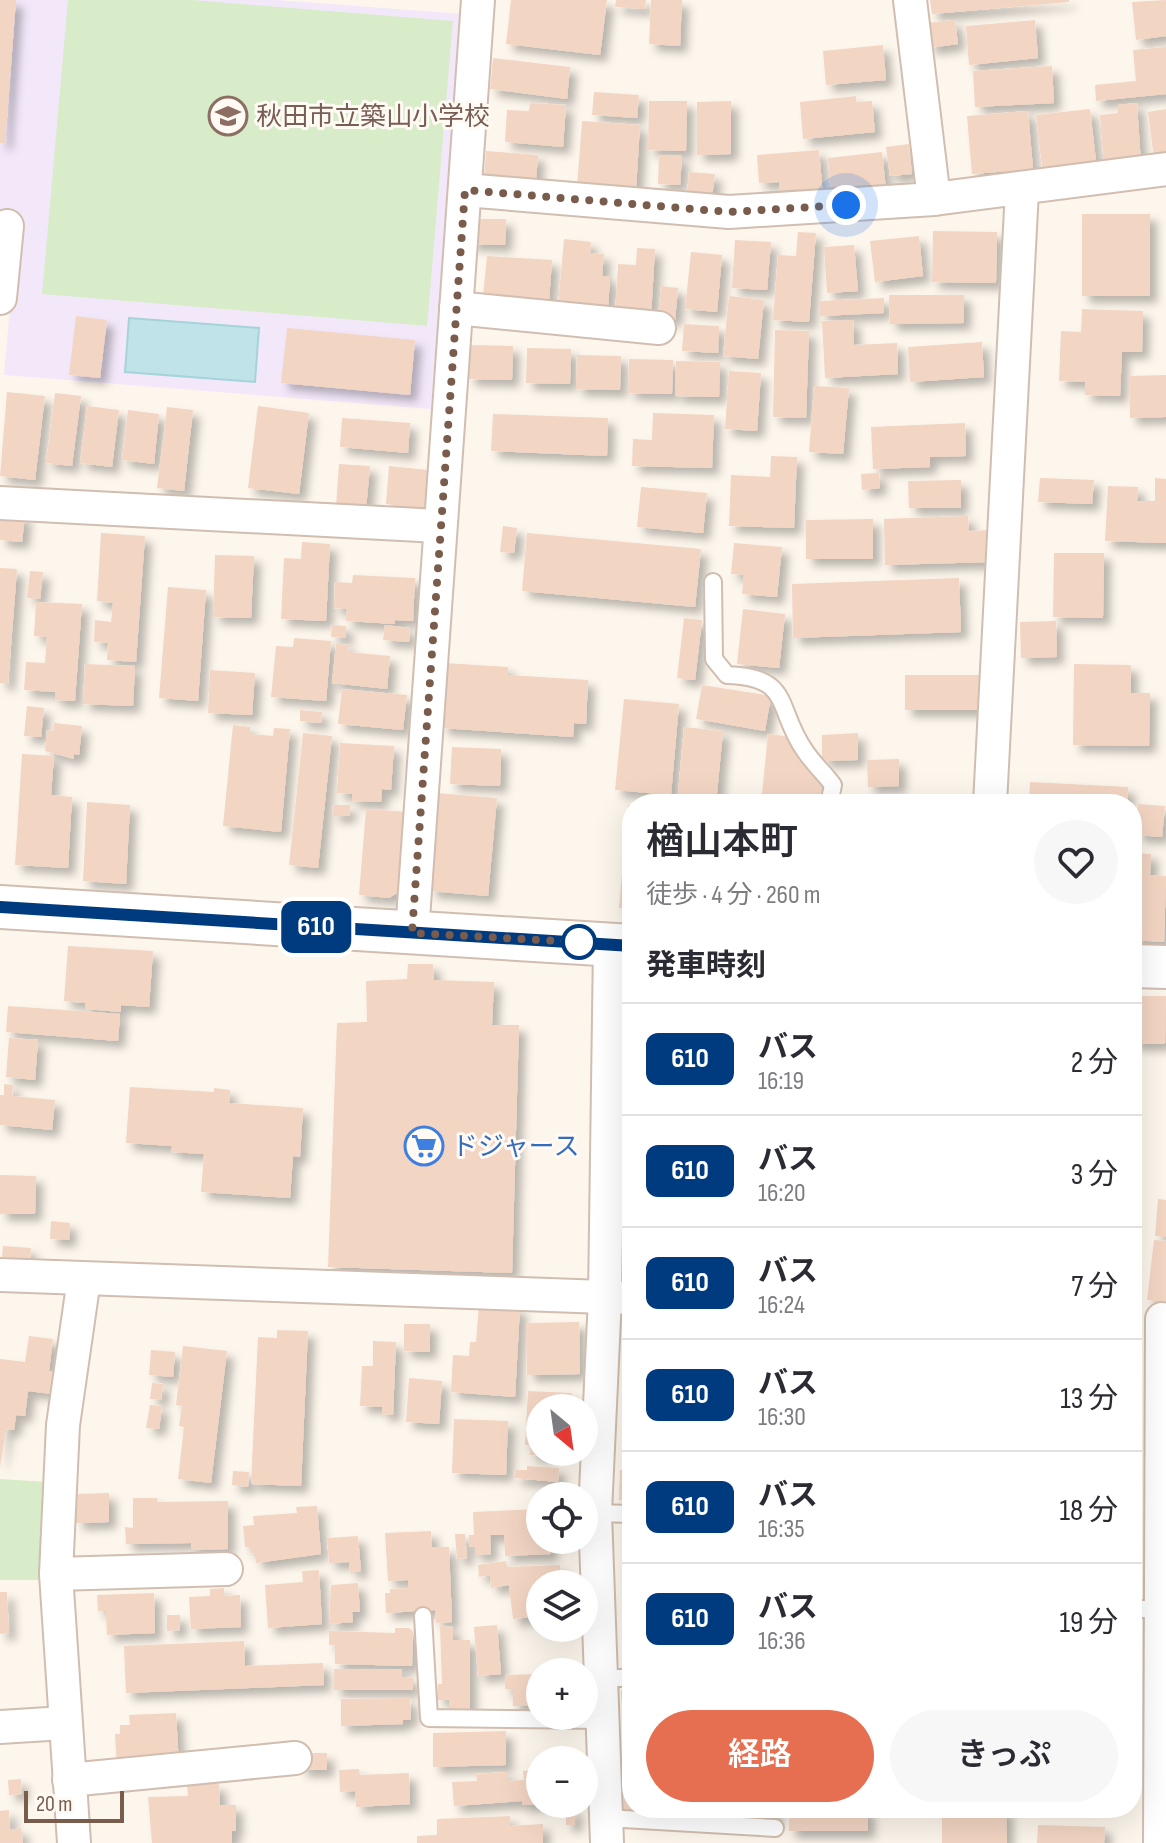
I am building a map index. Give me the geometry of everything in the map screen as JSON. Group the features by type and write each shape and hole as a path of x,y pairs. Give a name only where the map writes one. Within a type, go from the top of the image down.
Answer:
{"street":[{"path":"412,933 478,0"},
{"path":"910,0 934,199"},
{"path":"465,190 729,212 934,199 1166,169"},
{"path":"991,794 1022,190"},
{"path":"0,298 7,226"},
{"path":"456,308 659,328"},
{"path":"0,503 439,526"},
{"path":"0,907 621,945 619,1297 598,1486"},
{"path":"1142,966 1166,967"},
{"path":"0,1275 619,1297"},
{"path":"74,1843 56,1574 63,1425 84,1279"},
{"path":"1153,1318 1147,1609 1163,1806 1160,1843"},
{"path":"598,1537 616,1678 602,1720 606,1831"},
{"path":"56,1574 226,1569"},
{"path":"0,1727 64,1723"},
{"path":"69,1780 295,1758"}],"lane":[{"path":"713,582 714,659 727,675 754,676 773,686 806,753 833,785 831,794"},
{"path":"598,1513 622,1514"},
{"path":"423,1616 429,1718 602,1720"},
{"path":"606,1831 775,1828"}],"shaded area":[{"name":"秋田市立築山小学校","path":"0,0 277,0 463,14 431,409 4,375 18,218 0,217"}],"green space":[{"name":"秋田市立築山小学校","path":"68,0 192,0 453,21 427,326 42,294"},
{"path":"0,1479 48,1482 42,1580 0,1580"}],"water":[{"path":"129,318 259,328 255,382 125,372"}],"building":[{"path":"0,0 16,0 5,144 0,143"},
{"path":"511,0 607,0 600,55 506,44"},
{"path":"616,0 646,0 645,9 615,7"},
{"path":"651,0 682,0 680,46 649,44"},
{"path":"930,0 1069,0 1069,2 932,14"},
{"path":"1166,0 1166,36 1136,40 1132,2"},
{"path":"955,20 958,44 929,48 926,23"},
{"path":"1035,20 1038,58 969,65 966,26"},
{"path":"883,45 886,80 826,85 823,51"},
{"path":"1166,47 1166,94 1096,101 1095,85 1136,81 1133,50"},
{"path":"493,58 570,67 567,99 490,89"},
{"path":"1052,66 1054,103 975,107 973,71"},
{"path":"594,92 639,95 637,118 592,115"},
{"path":"856,96 856,102 872,101 875,132 803,139 800,102"},
{"path":"649,101 687,101 686,151 648,150"},
{"path":"731,101 731,154 697,155 697,102"},
{"path":"530,103 566,105 563,147 505,142 507,110 529,111"},
{"path":"1137,103 1141,164 1104,167 1100,115 1118,113 1118,105"},
{"path":"1090,109 1096,161 1042,167 1036,115"},
{"path":"1166,109 1166,156 1154,158 1148,112"},
{"path":"1028,111 1033,169 972,174 967,116"},
{"path":"582,121 640,125 636,191 577,187"},
{"path":"909,144 912,174 890,176 886,147"},
{"path":"819,150 823,196 780,199 779,182 759,183 757,155"},
{"path":"486,151 538,155 536,181 484,178"},
{"path":"882,152 886,189 831,195 828,158"},
{"path":"659,155 682,156 680,185 658,184"},
{"path":"689,172 715,174 712,197 687,195"},
{"path":"1082,214 1150,214 1150,296 1082,296"},
{"path":"470,219 506,219 505,245 469,244"},
{"path":"933,231 997,232 996,283 932,282"},
{"path":"798,232 816,233 809,322 773,320 778,255 796,256"},
{"path":"919,236 923,276 875,282 870,241"},
{"path":"564,239 591,242 590,253 604,254 602,276 610,276 608,311 558,307"},
{"path":"735,240 771,242 767,290 732,288"},
{"path":"854,245 858,291 827,293 824,247"},
{"path":"637,248 655,249 651,317 615,315 618,264 636,265"},
{"path":"691,252 722,255 717,312 685,309"},
{"path":"487,256 552,260 549,301 483,296"},
{"path":"661,286 678,288 675,320 658,318"},
{"path":"889,295 964,295 964,323 890,324"},
{"path":"729,296 764,300 758,359 723,356"},
{"path":"884,298 884,313 820,316 820,301"},
{"path":"1082,309 1143,311 1142,352 1122,352 1120,396 1085,395 1085,382 1059,381 1061,331 1081,332"},
{"path":"76,316 107,320 100,378 69,375"},
{"path":"853,320 854,345 897,343 898,374 825,378 822,321"},
{"path":"684,324 719,326 718,353 682,351"},
{"path":"287,328 415,340 410,395 281,383"},
{"path":"775,330 809,331 806,418 773,417"},
{"path":"982,342 984,377 910,382 908,347"},
{"path":"469,345 513,346 512,380 468,379"},
{"path":"527,348 571,349 570,384 526,383"},
{"path":"577,355 621,356 620,390 576,389"},
{"path":"629,359 673,360 672,394 628,393"},
{"path":"676,361 720,362 719,397 675,396"},
{"path":"729,371 761,373 757,431 725,429"},
{"path":"1166,375 1166,417 1130,418 1129,376"},
{"path":"814,386 849,388 843,454 809,452"},
{"path":"7,392 45,396 35,480 0,476"},
{"path":"55,393 81,396 72,466 46,463"},
{"path":"87,406 119,410 112,467 80,463"},
{"path":"258,406 309,413 299,494 248,488"},
{"path":"167,407 193,410 184,491 157,488"},
{"path":"128,410 159,414 154,464 122,460"},
{"path":"653,413 714,415 712,468 632,466 633,439 652,440"},
{"path":"493,414 608,418 607,456 491,451"},
{"path":"342,418 410,423 408,453 340,447"},
{"path":"965,423 966,456 930,457 930,467 873,469 871,427"},
{"path":"771,456 797,457 794,528 729,526 731,475 770,477"},
{"path":"339,464 370,466 366,509 336,507"},
{"path":"389,466 428,470 425,508 386,504"},
{"path":"879,473 880,488 862,490 861,474"},
{"path":"1040,478 1094,480 1092,504 1038,502"},
{"path":"1155,478 1166,479 1166,543 1105,541 1108,486 1138,487 1137,501 1155,501"},
{"path":"961,480 961,508 909,508 908,481"},
{"path":"641,487 707,493 703,533 637,527"},
{"path":"0,513 25,515 22,542 0,540"},
{"path":"968,516 969,531 991,530 992,562 885,565 884,519"},
{"path":"873,519 873,559 806,559 806,520"},
{"path":"503,526 517,528 514,553 500,552"},
{"path":"101,533 145,536 136,662 107,660 108,643 94,642 95,620 111,622 113,603 97,601"},
{"path":"527,533 701,549 695,607 522,591"},
{"path":"302,542 330,544 326,621 281,619 284,558 301,559"},
{"path":"734,543 782,547 777,597 742,594 744,575 731,574"},
{"path":"1054,553 1104,553 1103,618 1053,617"},
{"path":"215,555 254,556 251,618 213,617"},
{"path":"0,568 17,569 8,684 0,683"},
{"path":"30,571 43,572 40,599 27,598"},
{"path":"353,575 415,578 413,621 395,620 395,624 346,621 347,609 334,608 335,582 352,583"},
{"path":"959,578 961,632 793,638 792,584"},
{"path":"168,587 206,590 198,701 159,698"},
{"path":"36,602 82,604 75,701 55,700 55,692 24,690 26,662 45,663 47,637 34,636"},
{"path":"743,609 785,614 779,668 737,664"},
{"path":"684,618 702,620 695,680 677,678"},
{"path":"1056,621 1057,657 1021,658 1020,622"},
{"path":"332,625 346,626 346,638 331,637"},
{"path":"385,625 410,628 409,642 383,640"},
{"path":"294,638 331,641 326,701 271,697 276,646 293,647"},
{"path":"336,644 349,645 348,652 390,656 387,689 332,683"},
{"path":"445,663 508,667 508,675 588,680 586,724 574,723 573,737 441,728"},
{"path":"85,664 135,666 133,706 83,704"},
{"path":"1074,664 1131,665 1131,693 1150,693 1149,746 1073,745"},
{"path":"210,670 255,673 252,715 208,713"},
{"path":"905,675 980,675 980,710 905,710"},
{"path":"702,685 771,696 765,731 696,719"},
{"path":"342,689 407,695 403,730 338,724"},
{"path":"624,699 679,704 671,794 615,790"},
{"path":"27,706 44,708 41,737 24,736"},
{"path":"300,710 322,712 321,723 300,721"},
{"path":"54,723 82,726 79,755 74,754 74,759 45,751 47,730 53,731"},
{"path":"233,725 250,727 250,734 273,736 274,728 290,729 281,832 223,826"},
{"path":"684,727 723,731 717,794 678,794"},
{"path":"303,733 332,736 318,868 289,865"},
{"path":"858,733 858,760 822,761 822,735"},
{"path":"768,734 785,736 824,786 823,794 762,794"},
{"path":"340,743 394,746 391,790 382,789 381,802 352,801 352,794 337,793"},
{"path":"452,747 501,749 500,786 450,784"},
{"path":"22,754 54,756 51,795 72,797 68,868 15,865"},
{"path":"899,759 899,786 868,787 867,760"},
{"path":"1030,782 1128,787 1128,794 1029,794"},
{"path":"437,793 497,798 488,896 429,891"},
{"path":"87,802 130,805 126,884 83,881"},
{"path":"1142,804 1165,806 1162,837 1142,835"},
{"path":"333,805 350,805 349,816 332,816"},
{"path":"366,809 407,812 400,891 389,898 359,895"},
{"path":"1142,854 1151,854 1150,875 1166,876 1164,942 1142,941"},
{"path":"622,874 622,908 619,908"},
{"path":"68,946 153,951 149,1007 121,1005 121,1012 85,1009 85,1003 64,1001"},
{"name":"ドジャース","path":"408,964 433,964 434,980 494,982 492,1025 519,1025 512,1273 328,1267 337,1023 367,1022 366,981 407,979"},
{"path":"1142,996 1166,996 1165,1044 1142,1044"},
{"path":"8,1006 120,1014 118,1041 6,1032"},
{"path":"9,1038 38,1040 35,1080 6,1077"},
{"path":"4,1084 13,1085 12,1096 55,1100 52,1130 0,1125 0,1095 4,1095"},
{"path":"130,1087 214,1092 214,1088 230,1090 229,1103 303,1108 300,1157 293,1156 290,1198 201,1192 204,1154 171,1152 172,1146 126,1143"},
{"path":"618,1164 622,1164 620,1270"},
{"path":"0,1175 36,1176 35,1214 0,1214"},
{"path":"1158,1199 1166,1200 1166,1237 1155,1236"},
{"path":"51,1221 70,1223 69,1240 50,1239"},
{"path":"1154,1240 1166,1241 1166,1302 1147,1300"},
{"path":"3,1246 31,1248 30,1259 2,1257"},
{"path":"479,1305 520,1307 515,1397 451,1392 453,1355 469,1356 470,1342 476,1342"},
{"path":"579,1322 580,1374 527,1375 526,1323"},
{"path":"404,1324 430,1324 430,1352 404,1351"},
{"path":"277,1330 308,1331 301,1486 251,1484 258,1337 277,1338"},
{"path":"29,1336 53,1339 49,1371 55,1371 52,1394 28,1391 25,1416 16,1415 14,1430 6,1429 0,1468 0,1359 25,1362"},
{"path":"373,1341 396,1342 393,1415 382,1414 382,1407 360,1406 362,1366 373,1366"},
{"path":"183,1346 227,1351 211,1483 178,1479 184,1427 179,1426 182,1406 176,1405"},
{"path":"151,1350 175,1352 173,1377 149,1375"},
{"path":"409,1378 442,1381 439,1424 406,1422"},
{"path":"152,1383 163,1384 161,1400 150,1399"},
{"path":"528,1391 572,1393 572,1394 528,1394"},
{"path":"150,1405 162,1406 159,1429 146,1428"},
{"path":"454,1419 508,1421 506,1475 452,1473"},
{"path":"527,1466 559,1468 558,1482 514,1478 515,1470 527,1470"},
{"path":"620,1470 622,1470 622,1500 619,1500"},
{"path":"233,1471 249,1472 248,1487 232,1485"},
{"path":"109,1493 109,1522 76,1523 76,1494"},
{"path":"133,1498 157,1498 157,1502 228,1501 228,1549 191,1550 191,1543 126,1544 125,1527 133,1528"},
{"path":"317,1506 321,1554 256,1563 256,1554 251,1553 251,1547 245,1547 243,1526 254,1525 253,1516 297,1513 296,1507"},
{"path":"526,1510 526,1554 551,1554 505,1556 504,1535 490,1535 491,1554 475,1555 475,1547 469,1547 469,1535 474,1535 473,1512"},
{"path":"431,1531 432,1547 449,1547 452,1622 436,1623 435,1610 386,1613 385,1593 390,1593 390,1589 408,1588 408,1580 388,1581 385,1533"},
{"path":"455,1534 465,1534 467,1558 457,1559"},
{"path":"358,1536 361,1571 350,1572 349,1562 329,1563 327,1538"},
{"path":"506,1561 507,1567 560,1565 561,1570 526,1570 526,1618 513,1619 509,1585 491,1588 490,1575 479,1577 478,1565"},
{"path":"319,1570 322,1624 268,1628 265,1585 303,1582 302,1571"},
{"path":"358,1583 360,1612 352,1612 353,1622 329,1624 331,1585"},
{"path":"224,1588 224,1596 240,1595 241,1627 191,1629 189,1597 210,1596 210,1589"},
{"path":"0,1592 7,1592 9,1633 0,1634"},
{"path":"154,1593 155,1633 107,1635 106,1611 98,1611 97,1595"},
{"path":"167,1615 180,1615 180,1630 167,1631"},
{"path":"497,1625 501,1674 478,1676 474,1627"},
{"path":"440,1626 453,1627 453,1640 470,1640 470,1711 449,1711 449,1700 437,1700 438,1684 442,1684"},
{"path":"395,1628 409,1628 413,1632 412,1666 335,1664 335,1645 329,1645 329,1631 395,1633"},
{"path":"244,1641 245,1666 323,1663 324,1685 126,1693 124,1646"},
{"path":"334,1669 402,1669 402,1677 413,1678 413,1690 334,1690"},
{"path":"526,1674 526,1706 513,1706 513,1690 505,1689 505,1675"},
{"path":"410,1698 411,1720 403,1720 403,1724 341,1726 341,1699"},
{"path":"176,1713 179,1765 117,1769 115,1734 120,1734 120,1725 130,1725 129,1715"},
{"path":"506,1731 506,1765 433,1767 433,1733"},
{"path":"300,1753 327,1753 327,1770 300,1770"},
{"path":"359,1769 360,1775 409,1773 410,1804 356,1807 355,1791 340,1792 339,1770"},
{"path":"523,1771 526,1771 526,1805 522,1805 522,1801 454,1806 452,1782 477,1781 476,1774 508,1772 508,1781 524,1780"},
{"path":"21,1779 22,1794 9,1795 8,1780"},
{"path":"187,1784 219,1784 220,1805 236,1805 236,1831 232,1831 232,1843 152,1843 148,1797 188,1796"},
{"path":"9,1810 10,1830 21,1828 23,1843 0,1843 0,1811"},
{"path":"510,1816 510,1826 543,1824 543,1843 417,1843 417,1836 437,1835 437,1819"},
{"path":"566,1818 575,1818 575,1825 566,1825"},
{"path":"753,1818 776,1818 776,1820"},
{"path":"789,1818 868,1818 868,1831 789,1831"},
{"path":"942,1818 1006,1818 1007,1843 942,1843"},
{"path":"1038,1825 1105,1827 1104,1843 1037,1843"}],"bus line":[{"name":"610","path":"0,907 622,945"}],"place":[{"name":"秋田市立築山小学校","path":"228,116"},
{"name":"ドジャース","path":"424,1146"}],"route":[{"path":"579,942 412,933 465,190 729,212 846,205"}]}
